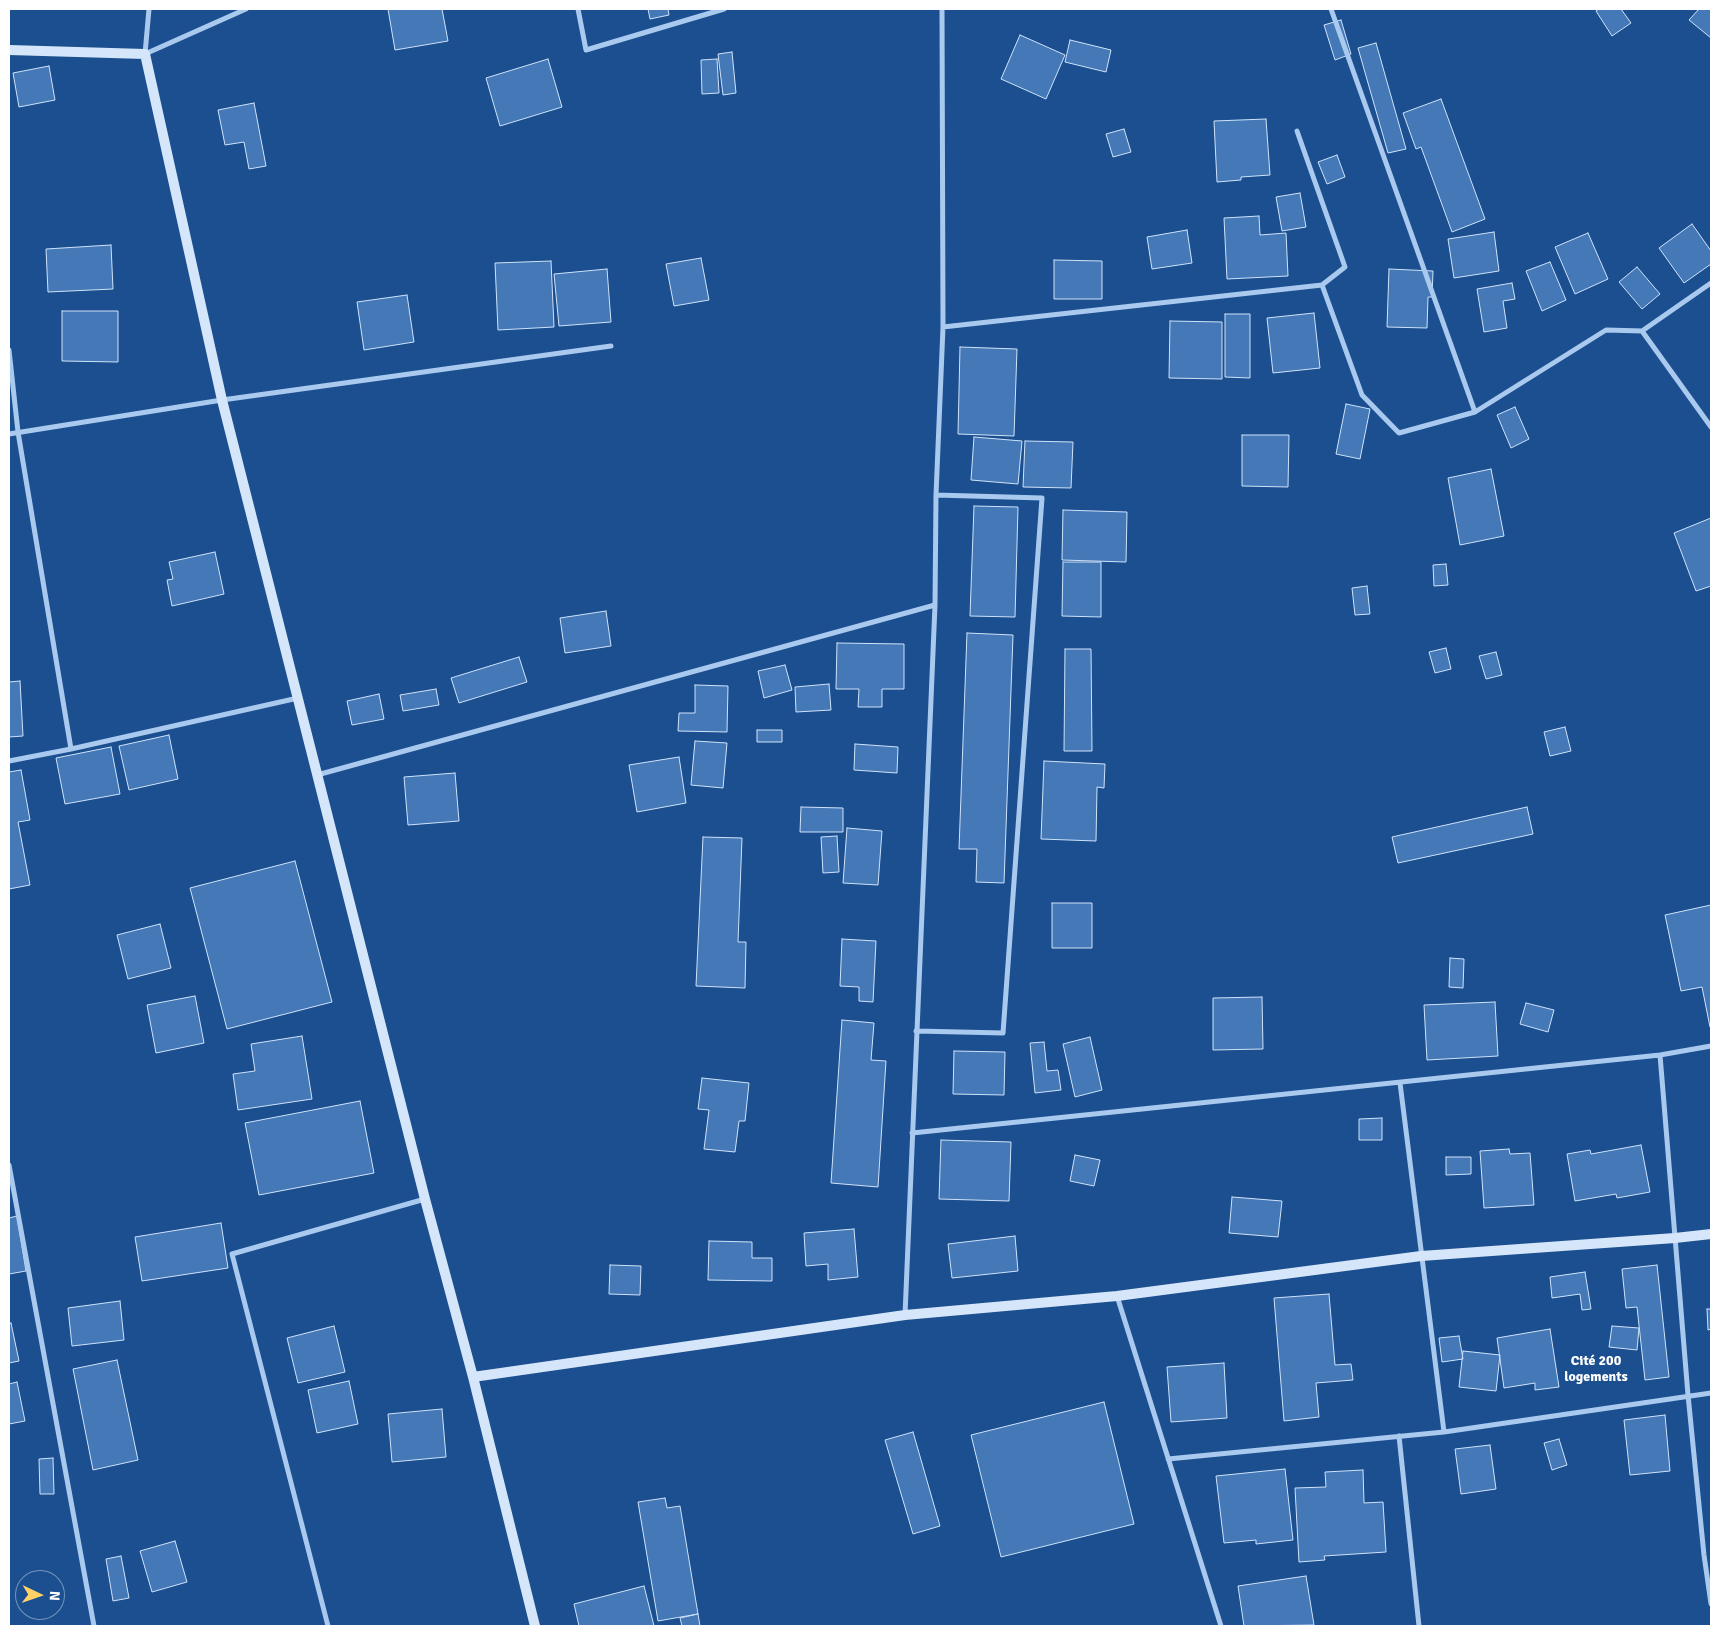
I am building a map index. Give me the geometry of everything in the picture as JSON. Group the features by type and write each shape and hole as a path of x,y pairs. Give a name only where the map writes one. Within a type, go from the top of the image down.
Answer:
{"street":[{"path":"149,9 145,54 222,400 425,1199 474,1377 535,1626"},
{"path":"9,50 145,54 246,9"},
{"path":"578,9 586,50 724,9"},
{"path":"905,1315 935,605 936,495 943,328 942,9"},
{"path":"1331,9 1475,412"},
{"path":"943,328 1322,285 1345,267 1296,130"},
{"path":"1322,285 1362,395 1400,433 1475,412 1606,330 1642,332 1711,283"},
{"path":"1642,332 1711,427"},
{"path":"9,434 222,400 611,346"},
{"path":"9,350 18,432 70,749"},
{"path":"916,1031 1003,1033 1042,498 936,495"},
{"path":"317,776 935,605"},
{"path":"9,761 298,698"},
{"path":"912,1134 1660,1055 1711,1046"},
{"path":"1660,1055 1688,1395 1704,1555 1711,1604"},
{"path":"1400,1083 1444,1432"},
{"path":"9,1165 94,1626"},
{"path":"328,1626 232,1254 425,1199"},
{"path":"474,1377 905,1315 1117,1296 1422,1256 1711,1234"},
{"path":"1117,1296 1221,1626"},
{"path":"1168,1459 1444,1432 1711,1393"},
{"path":"1400,1436 1419,1626"},
{"path":"1704,1555 1711,1554"}],"building":[{"path":"388,9 442,9 448,41 395,50"},
{"path":"648,9 668,9 669,15 650,19"},
{"path":"1599,9 1621,9 1631,23 1612,36 1596,11"},
{"path":"1699,9 1711,9 1711,38 1689,20"},
{"path":"1341,20 1351,54 1335,60 1324,25"},
{"path":"1020,35 1065,55 1046,99 1001,79"},
{"path":"1070,40 1111,50 1106,72 1065,62"},
{"path":"1376,43 1406,149 1388,153 1358,48"},
{"path":"732,52 736,93 723,95 718,54"},
{"path":"548,59 562,107 500,126 486,78"},
{"path":"717,59 719,93 702,94 701,60"},
{"path":"49,66 55,100 19,107 13,73"},
{"path":"1441,99 1485,219 1452,232 1421,147 1416,149 1403,113"},
{"path":"254,103 266,166 249,169 244,142 225,145 218,110"},
{"path":"1266,119 1270,175 1241,177 1241,180 1217,182 1214,121"},
{"path":"1124,129 1131,152 1113,157 1106,134"},
{"path":"1337,155 1345,177 1327,184 1318,162"},
{"path":"1300,193 1306,227 1282,231 1276,197"},
{"path":"1259,216 1260,235 1286,233 1288,276 1227,279 1224,218"},
{"path":"1692,224 1711,251 1711,264 1684,283 1659,248"},
{"path":"1187,230 1192,263 1152,269 1147,237"},
{"path":"1494,232 1499,271 1454,278 1448,239"},
{"path":"1588,233 1608,279 1575,294 1555,247"},
{"path":"111,245 113,289 48,292 46,249"},
{"path":"701,258 709,300 674,306 666,264"},
{"path":"1054,260 1102,261 1102,299 1054,299"},
{"path":"551,261 554,327 498,330 495,263"},
{"path":"1550,262 1566,300 1542,311 1526,271"},
{"path":"1637,267 1660,294 1642,309 1619,282"},
{"path":"607,269 611,322 559,326 554,274"},
{"path":"1389,269 1433,271 1432,297 1428,297 1427,328 1387,327"},
{"path":"1512,283 1515,299 1503,301 1507,328 1484,332 1477,289"},
{"path":"407,295 414,342 364,350 357,302"},
{"path":"62,311 118,311 118,362 62,361"},
{"path":"1314,313 1320,368 1273,373 1267,318"},
{"path":"1225,314 1250,314 1250,378 1225,377"},
{"path":"1170,321 1222,322 1222,379 1169,378"},
{"path":"960,347 1017,349 1014,436 958,434"},
{"path":"1346,404 1370,409 1360,459 1336,454"},
{"path":"1515,407 1529,439 1511,448 1497,415"},
{"path":"1242,435 1289,435 1288,487 1242,486"},
{"path":"974,437 1022,441 1018,484 971,480"},
{"path":"1025,441 1073,442 1071,488 1023,487"},
{"path":"1491,469 1504,536 1460,545 1448,478"},
{"path":"974,506 1018,507 1015,617 970,616"},
{"path":"1063,510 1127,512 1126,562 1062,560"},
{"path":"1711,518 1711,586 1696,591 1674,533"},
{"path":"215,552 224,594 172,606 167,580 173,579 169,562"},
{"path":"1063,562 1101,562 1101,617 1062,616"},
{"path":"1446,564 1448,585 1434,586 1433,565"},
{"path":"1367,586 1370,614 1355,615 1352,588"},
{"path":"606,611 611,646 565,653 560,618"},
{"path":"967,633 1013,635 1004,883 976,882 977,849 959,849"},
{"path":"837,643 904,644 904,689 882,689 882,707 858,707 859,689 836,689"},
{"path":"1446,648 1451,669 1435,673 1429,652"},
{"path":"1065,649 1091,649 1092,751 1064,751"},
{"path":"1496,652 1502,675 1486,679 1479,656"},
{"path":"519,657 527,682 459,703 451,678"},
{"path":"785,665 792,690 764,698 758,671"},
{"path":"20,681 23,736 9,737 9,682"},
{"path":"829,684 831,710 796,712 795,687"},
{"path":"695,685 728,686 727,732 678,731 679,713 695,713"},
{"path":"436,689 439,705 403,711 400,695"},
{"path":"379,694 384,719 352,725 347,701"},
{"path":"1565,727 1571,751 1550,756 1544,732"},
{"path":"757,730 782,730 782,742 757,742"},
{"path":"169,735 178,779 129,790 119,746"},
{"path":"695,741 727,743 723,788 691,785"},
{"path":"855,744 898,747 897,773 854,770"},
{"path":"111,747 120,794 65,804 56,758"},
{"path":"679,757 686,803 637,812 629,765"},
{"path":"1044,761 1105,764 1104,788 1097,787 1096,841 1041,839"},
{"path":"21,770 30,820 18,822 30,885 9,889 9,772"},
{"path":"455,773 459,821 408,825 404,777"},
{"path":"801,807 843,808 843,832 800,832"},
{"path":"1527,807 1533,834 1398,863 1392,837"},
{"path":"847,828 882,831 878,885 843,883"},
{"path":"837,836 839,872 823,873 821,837"},
{"path":"703,837 742,838 738,942 746,942 745,988 696,986"},
{"path":"295,861 332,1002 227,1029 190,888"},
{"path":"1052,903 1092,903 1092,948 1052,948"},
{"path":"1711,905 1710,1027 1702,987 1681,991 1665,915"},
{"path":"160,924 171,968 128,979 117,935"},
{"path":"842,939 876,941 873,1002 859,1001 859,987 840,986"},
{"path":"1450,958 1464,959 1463,988 1449,987"},
{"path":"195,996 204,1043 156,1053 147,1005"},
{"path":"1262,997 1263,1049 1213,1050 1213,998"},
{"path":"1495,1002 1498,1056 1427,1060 1424,1005"},
{"path":"1526,1003 1554,1010 1548,1032 1520,1024"},
{"path":"842,1020 874,1023 871,1060 886,1061 878,1187 831,1183"},
{"path":"302,1036 312,1099 238,1110 233,1074 255,1071 251,1044"},
{"path":"1090,1037 1102,1090 1075,1097 1063,1044"},
{"path":"1044,1042 1047,1071 1058,1070 1061,1090 1035,1093 1030,1043"},
{"path":"954,1051 1005,1052 1004,1095 953,1094"},
{"path":"702,1078 749,1083 745,1121 739,1121 735,1152 704,1149 709,1110 698,1109"},
{"path":"360,1101 374,1173 259,1195 245,1123"},
{"path":"1382,1118 1382,1140 1359,1140 1359,1119"},
{"path":"941,1140 1011,1142 1009,1201 939,1199"},
{"path":"1641,1145 1650,1192 1617,1198 1616,1194 1575,1201 1567,1154 1590,1150 1591,1154"},
{"path":"1509,1149 1510,1154 1530,1153 1534,1205 1484,1208 1480,1151"},
{"path":"1075,1155 1100,1160 1094,1186 1070,1181"},
{"path":"1446,1157 1471,1157 1471,1174 1446,1175"},
{"path":"1232,1197 1282,1201 1278,1237 1229,1233"},
{"path":"17,1216 26,1271 9,1274 9,1218"},
{"path":"221,1223 228,1268 142,1281 135,1237"},
{"path":"854,1229 858,1277 828,1280 828,1264 806,1266 804,1233"},
{"path":"1015,1236 1018,1271 952,1278 948,1244"},
{"path":"709,1241 752,1242 752,1258 772,1258 772,1281 708,1280"},
{"path":"610,1265 641,1266 640,1295 609,1294"},
{"path":"1657,1265 1669,1377 1645,1380 1637,1307 1626,1308 1622,1269"},
{"path":"1585,1272 1591,1309 1582,1310 1580,1294 1552,1298 1550,1277"},
{"path":"1329,1294 1335,1365 1351,1364 1353,1380 1316,1383 1319,1417 1284,1421 1274,1298"},
{"path":"120,1301 124,1340 72,1346 68,1308"},
{"path":"1707,1309 1711,1309 1711,1329 1708,1330"},
{"path":"11,1323 19,1361 9,1363 9,1324"},
{"path":"334,1326 345,1372 298,1383 287,1338"},
{"path":"1612,1326 1639,1328 1637,1350 1609,1347"},
{"path":"1550,1329 1559,1387 1535,1390 1535,1383 1504,1388 1497,1338"},
{"path":"1459,1336 1463,1359 1442,1362 1439,1338"},
{"path":"1463,1351 1500,1355 1496,1391 1459,1387"},
{"path":"117,1360 138,1460 93,1470 73,1369"},
{"path":"1224,1363 1227,1418 1171,1422 1167,1367"},
{"path":"349,1381 358,1424 317,1433 308,1390"},
{"path":"17,1382 25,1421 9,1424 9,1384"},
{"path":"1104,1402 1134,1524 1001,1557 971,1435"},
{"path":"442,1409 446,1457 392,1462 388,1414"},
{"path":"1665,1415 1670,1471 1630,1475 1624,1420"},
{"path":"913,1432 940,1526 913,1534 885,1440"},
{"path":"1559,1439 1567,1465 1552,1470 1544,1443"},
{"path":"1490,1445 1496,1489 1461,1494 1455,1449"},
{"path":"53,1458 54,1494 40,1494 39,1459"},
{"path":"1285,1469 1293,1540 1256,1544 1256,1540 1224,1543 1216,1476"},
{"path":"1363,1470 1364,1503 1383,1502 1386,1552 1324,1556 1325,1560 1299,1562 1295,1488 1326,1487 1325,1472"},
{"path":"665,1498 667,1508 680,1506 698,1614 658,1621 638,1502"},
{"path":"175,1541 187,1582 152,1592 140,1551"},
{"path":"121,1556 129,1598 113,1601 106,1559"},
{"path":"1306,1576 1314,1625 1244,1626 1238,1586"},
{"path":"644,1586 654,1626 579,1626 574,1604"},
{"path":"698,1614 700,1626 682,1626 680,1618"}],"district":[{"name":"Cité 200 logements","path":"1596,1369"}]}
